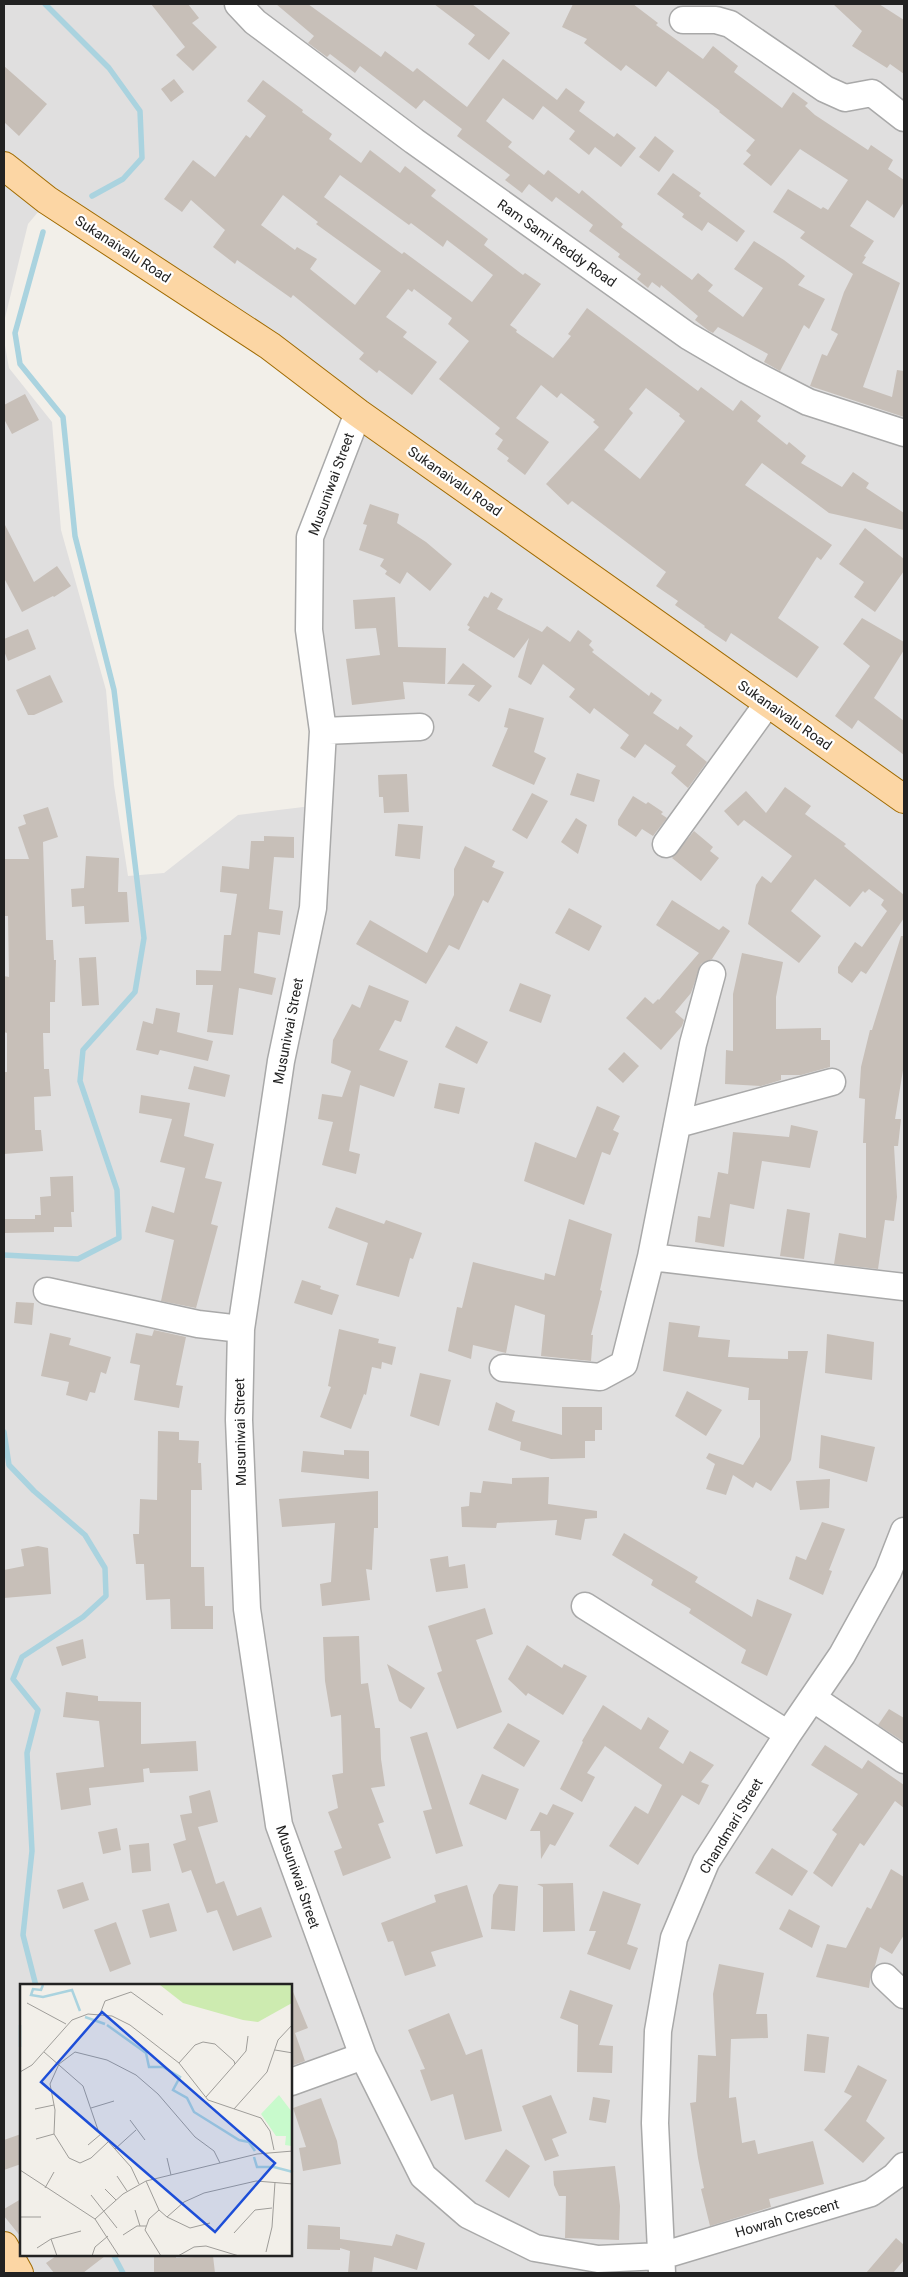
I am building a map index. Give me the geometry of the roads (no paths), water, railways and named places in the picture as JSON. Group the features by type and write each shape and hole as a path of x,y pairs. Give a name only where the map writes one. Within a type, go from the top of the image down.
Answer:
{"main road":[{"name":"Sukanaivalu Road","path":"4,166 48,200 270,346 358,413 904,800"},
{"path":"4,2246 19,2273"}],"street":[{"name":"Ram Sami Reddy Road","path":"238,4 255,22 414,141 688,336 746,370 808,402 904,433"},
{"path":"683,20 716,20 730,24 825,89 845,98 872,93 904,118"},
{"name":"Musuniwai Street","path":"358,413 310,537 308,630 323,731 312,908 281,1061 241,1329 239,1420 247,1610 279,1826 363,2056 423,2176 468,2216 536,2248 598,2259 662,2265"},
{"path":"666,844 768,703"},
{"path":"323,731 420,727"},
{"path":"503,1368 600,1377 624,1364 651,1257 693,1044 712,974"},
{"path":"678,1124 832,1082"},
{"path":"651,1257 904,1287"},
{"path":"47,1291 198,1324 241,1329"},
{"name":"Chandmari Street","path":"662,2265 655,2123 658,2031 674,1938 706,1862 788,1734 814,1699 842,1655 888,1572 904,1530"},
{"path":"585,1606 788,1734"},
{"path":"814,1699 904,1760"},
{"path":"885,1977 904,1995"},
{"path":"292,2082 363,2056"},
{"name":"Howrah Crescent","path":"662,2265 871,2192 895,2176 904,2166"}],"waterway":[{"path":"45,4 109,68 140,111 142,158 123,179 92,196"},
{"path":"4,1255 78,1259 119,1238 117,1190 80,1081 83,1050 135,992 144,938 114,690 75,536 63,417 20,364 15,333 43,232"},
{"path":"4,1432 9,1465 34,1491 85,1535 105,1568 106,1596 83,1617 22,1657 13,1679 38,1710 27,1753 32,1851 23,1935 35,1984"},
{"path":"115,2257 123,2273"}]}
